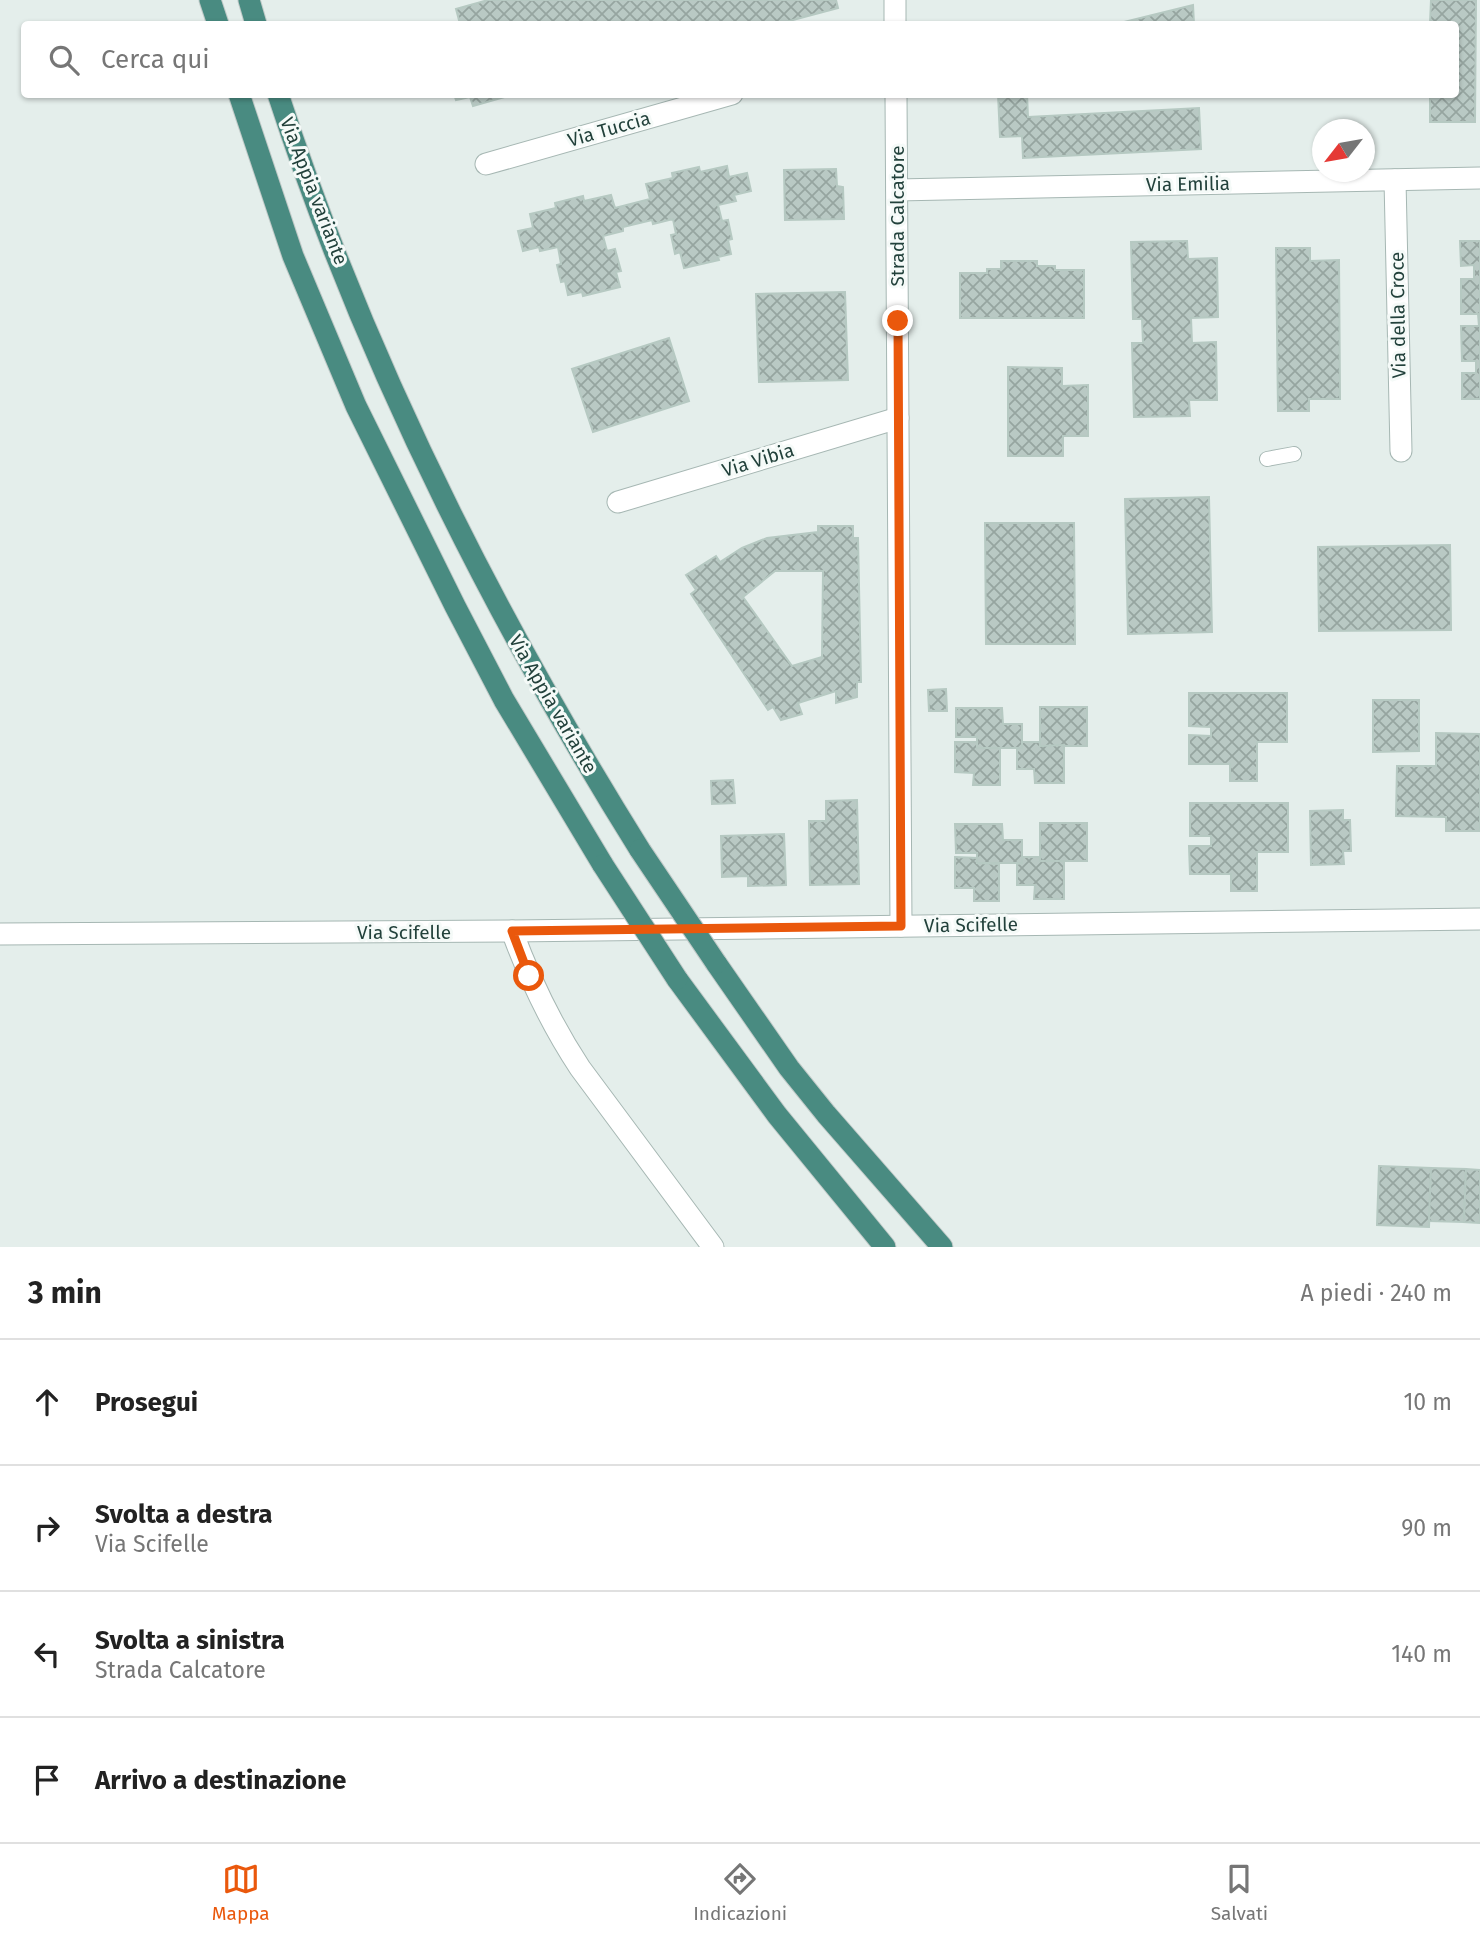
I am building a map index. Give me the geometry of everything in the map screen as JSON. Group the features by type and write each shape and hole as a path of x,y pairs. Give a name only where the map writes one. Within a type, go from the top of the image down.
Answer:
{"highway":[{"path":"210,0 217,21"},
{"path":"249,0 255,21"},
{"name":"Via Appia variante","path":"240,98 293,256 356,406 503,700 603,865 677,979 777,1115 885,1247"},
{"name":"Via Appia variante","path":"279,98 362,317 431,475 496,603 574,742 640,850 789,1068 863,1160 942,1247"}],"street":[{"path":"895,0 895,21"},
{"name":"Via Tuccia","path":"486,163 718,98"},
{"name":"Strada Calcatore","path":"896,98 901,926"},
{"name":"Via Emilia","path":"897,190 1480,178"},
{"name":"Via della Croce","path":"1395,180 1401,451"},
{"name":"Via Vibia","path":"618,502 898,418"},
{"name":"Via Scifelle","path":"0,934 512,931 1480,919"},
{"path":"512,931 535,991 560,1037 713,1247"}],"lane":[{"path":"1267,459 1294,454"}],"building":[{"path":"488,0 836,0 838,8 789,21 459,21 456,9"},
{"path":"1431,0 1476,0 1475,122 1430,122 1430,98 1459,98 1459,21 1430,21"},
{"path":"1193,5 1194,21 1128,21"},
{"path":"470,98 501,98 473,106"},
{"path":"998,98 1027,98 1028,117 1199,108 1201,149 1023,158 1022,136 1000,137"},
{"path":"727,166 729,177 747,173 751,191 734,195 736,201 718,205 722,221 728,220 732,239 728,240 731,254 718,257 719,260 684,268 680,252 675,254 671,235 676,234 673,219 653,224 652,220 623,227 623,231 603,236 607,251 615,249 621,271 616,272 620,287 583,296 582,292 568,295 565,281 561,282 557,265 561,264 558,247 540,251 539,247 523,251 518,231 533,228 530,214 556,208 555,203 583,196 584,201 611,195 615,208 650,199 646,184 673,178 672,173 699,167 700,172"},
{"path":"836,169 837,186 843,187 844,219 785,220 784,170"},
{"path":"1187,241 1188,259 1217,258 1218,317 1191,318 1192,343 1216,342 1217,400 1189,400 1190,416 1134,417 1132,343 1143,343 1142,319 1133,319 1131,242"},
{"path":"1460,241 1480,241 1480,399 1462,399 1462,373 1476,373 1476,361 1462,361 1461,326 1479,326 1478,314 1461,314 1461,279 1474,279 1474,265 1461,266"},
{"path":"1276,248 1310,248 1310,261 1339,260 1340,399 1309,399 1309,411 1278,411"},
{"path":"1001,261 1037,261 1037,266 1055,266 1055,270 1084,270 1084,318 960,318 960,273 987,273 987,269 1001,269"},
{"path":"845,292 848,380 759,382 756,294"},
{"path":"669,338 689,401 593,432 572,369"},
{"path":"1008,367 1062,368 1062,386 1088,385 1088,436 1063,436 1063,456 1008,456"},
{"path":"1209,497 1212,632 1128,634 1125,499"},
{"path":"985,523 1074,523 1075,644 986,644"},
{"path":"818,526 853,526 853,538 858,538 861,682 857,682 857,697 836,703 836,691 798,703 802,714 781,720 773,707 768,710 691,594 696,590 686,575 716,556 720,562 742,548 767,538 818,532","holes":["775,571 823,571 822,657 792,666 743,597"]},
{"path":"1450,545 1451,630 1319,631 1318,547"},
{"path":"946,689 947,711 929,711 928,690"},
{"path":"1189,693 1287,693 1287,742 1257,742 1257,781 1230,781 1230,764 1189,764 1189,735 1211,736 1211,727 1189,726"},
{"path":"1373,700 1419,700 1419,751 1373,752"},
{"path":"1040,707 1087,707 1087,746 1040,746"},
{"path":"956,708 1002,708 1003,724 1022,724 1022,748 977,748 977,737 956,737"},
{"path":"1436,733 1480,734 1480,831 1446,831 1446,817 1396,816 1397,766 1436,766"},
{"path":"955,742 977,742 977,748 1000,748 1000,785 973,785 974,773 955,772"},
{"path":"1022,742 1040,742 1040,746 1064,745 1064,783 1035,783 1034,769 1017,769 1017,748 1022,748"},
{"path":"733,780 735,803 712,804 711,781"},
{"path":"857,800 859,884 810,885 809,821 826,821 826,801"},
{"path":"1190,803 1288,803 1288,852 1257,852 1257,891 1231,891 1231,874 1190,874 1189,846 1211,846 1211,836 1190,836"},
{"path":"1343,810 1343,820 1350,820 1351,851 1343,851 1344,864 1311,865 1310,811"},
{"path":"1040,823 1087,823 1087,861 1040,861"},
{"path":"955,824 1002,824 1003,840 1022,840 1022,863 977,863 977,853 956,853"},
{"path":"784,834 786,885 748,886 748,876 722,877 721,836"},
{"path":"955,857 977,858 977,863 999,864 999,901 974,901 974,888 955,888"},
{"path":"1022,857 1040,857 1040,861 1064,861 1064,899 1034,899 1035,885 1017,885 1017,864 1022,863"},
{"path":"1379,1166 1431,1168 1429,1227 1377,1225"},
{"path":"1431,1168 1466,1169 1464,1222 1429,1221"},
{"path":"1466,1169 1480,1170 1480,1223 1464,1222"}],"route":[{"path":"529,976 512,931 901,926 898,321"}]}
